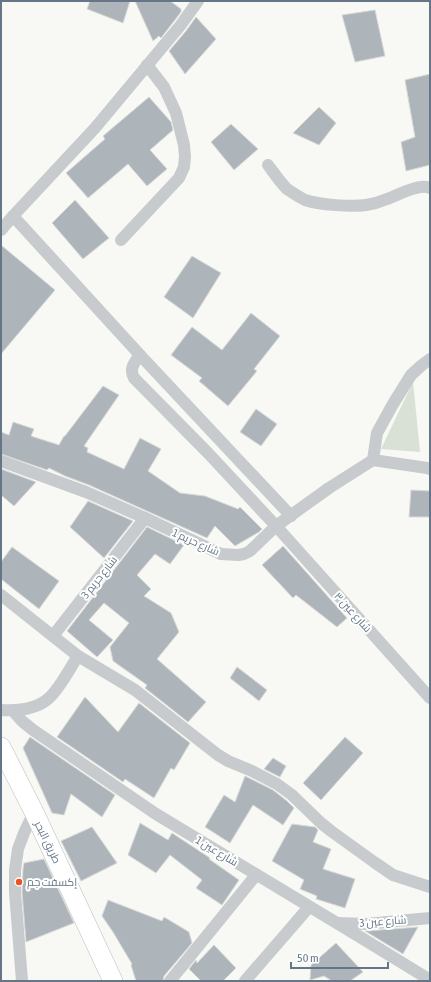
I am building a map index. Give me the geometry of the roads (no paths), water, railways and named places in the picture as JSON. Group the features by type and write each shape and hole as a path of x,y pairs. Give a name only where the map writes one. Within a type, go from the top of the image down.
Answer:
{"main road":[{"name":"طريق البحر","path":"1,747 34,812 114,981"}],"street":[{"path":"198,1 180,26 123,96 95,128 6,221 140,355 291,516"},
{"path":"121,240 179,178 184,167 185,150 176,113 164,87 147,65"},
{"path":"268,165 284,186 306,200 314,202 341,205 366,205 379,202 419,187 430,188"},
{"name":"شارع عين ٣","path":"140,355 131,370 134,378 208,453 276,526 430,698"},
{"path":"430,359 412,375 390,409 377,433 373,460 430,469"},
{"name":"شارع حريم 1","path":"1,461 86,492 222,554 238,556 250,551 276,526 329,488 373,460"},
{"name":"شارع حريم 3","path":"53,636 144,518"},
{"path":"1,596 78,656 135,690 218,755 278,784 331,831 393,875 430,887"},
{"path":"7,710 39,704 50,697 78,656"},
{"name":"شارع عين 1","path":"7,710 33,730 156,814 430,980"},
{"path":"22,981 15,892 15,870 18,849 24,832 34,812"},
{"path":"170,981 256,875"},
{"path":"245,981 309,907"},
{"name":"شارع عين 3","path":"337,923 366,924 430,918"}],"place":[{"name":"إكسفت جم","path":"19,882"}]}
